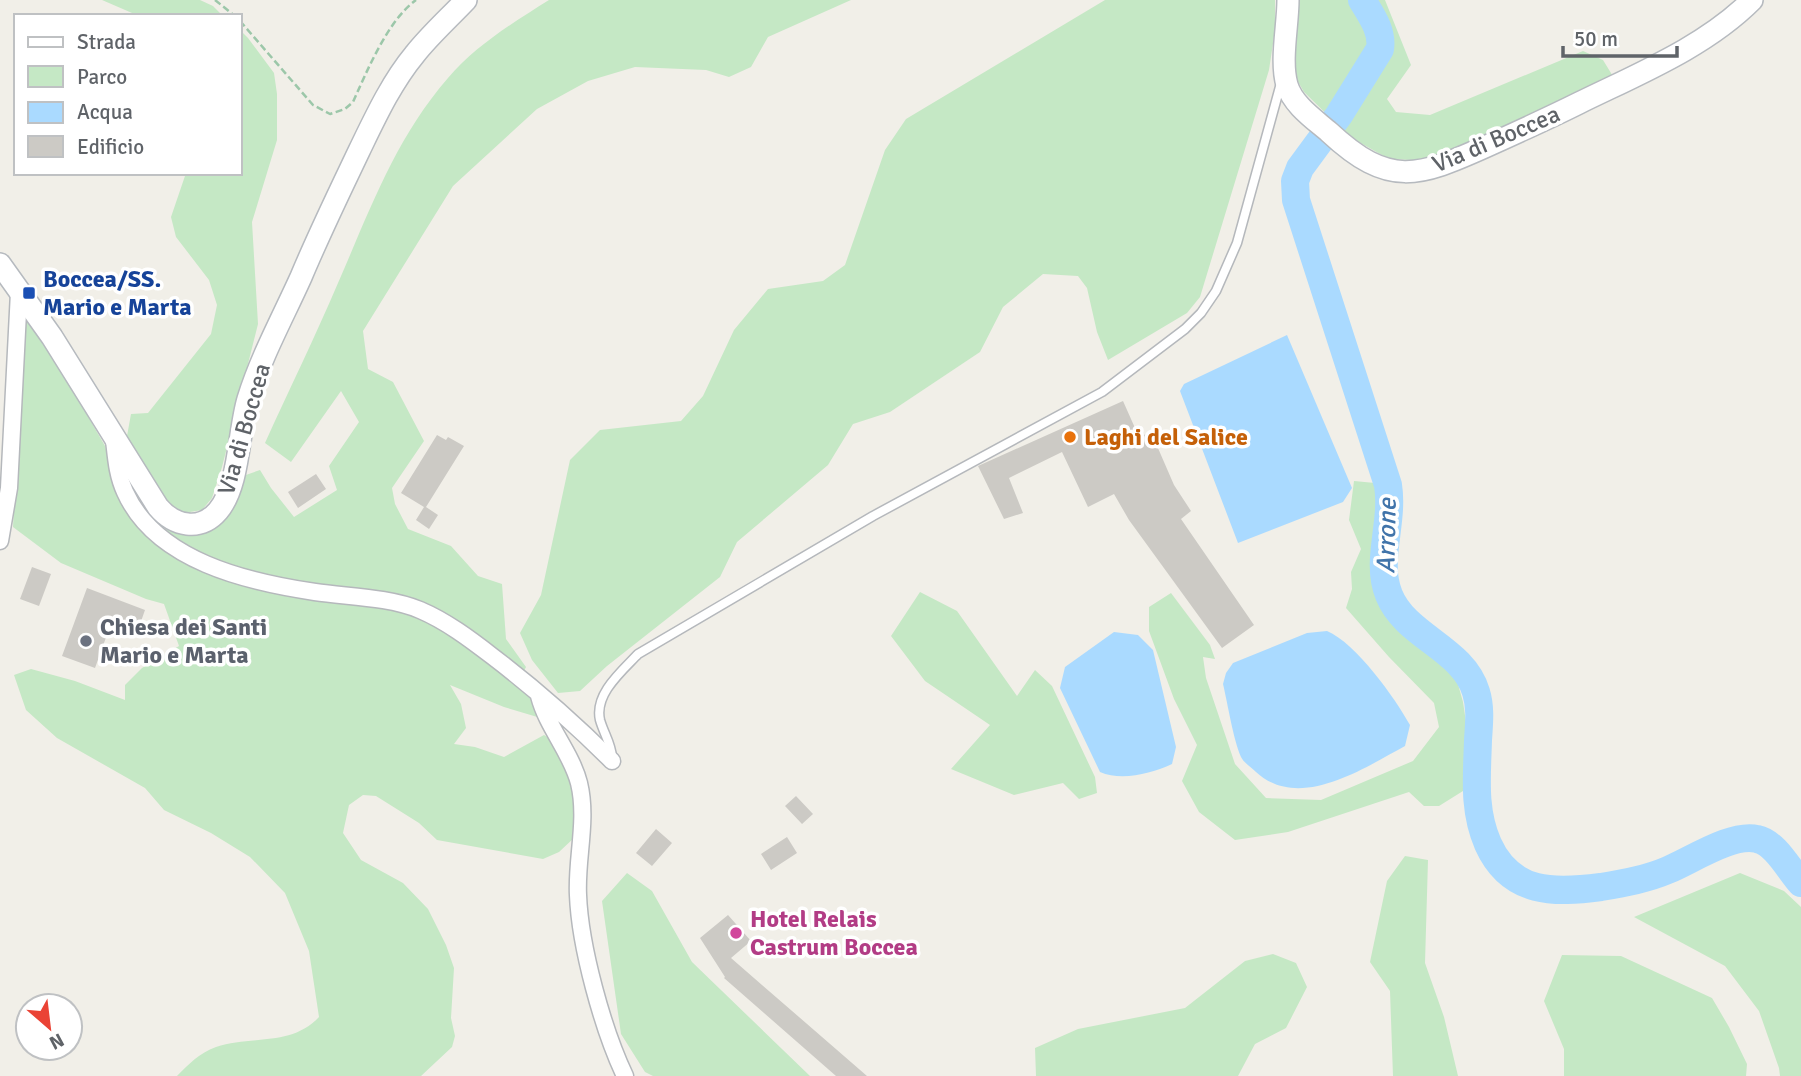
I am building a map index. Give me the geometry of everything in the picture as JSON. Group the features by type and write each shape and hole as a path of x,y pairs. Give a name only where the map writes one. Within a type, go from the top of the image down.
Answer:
{"street":[{"name":"Via di Boccea","path":"0,264 52,337 141,483 168,517 180,523 194,525 215,514 230,487 248,399 326,219 386,97 414,55 466,0"},
{"name":"Via di Boccea","path":"1288,0 1285,71 1289,90 1297,103 1351,153 1371,164 1403,172 1424,170 1451,162 1531,127 1681,50 1724,24 1752,0"},
{"path":"0,541 9,488 19,292"},
{"path":"114,440 118,470 130,500 151,528 174,546 224,571 258,581 419,609 473,641 539,693 612,761"},
{"path":"539,693 543,709 580,785 580,924 596,991 625,1076"}],"lane":[{"path":"612,761 611,746 600,719 600,705 613,681 638,654 873,516 1102,391 1185,329 1201,313 1220,283 1237,243 1285,71"}],"path":[{"path":"215,0 232,14"},
{"path":"242,23 313,105 330,114 345,109 353,102 390,31 416,0"}],"green space":[{"path":"102,0 200,0 213,6 221,14 134,14"},
{"path":"549,0 851,0 768,37 751,67 729,77 706,70 635,67 588,81 537,109 453,186 363,331 368,369 393,382 424,441 392,488 395,504 408,529 451,546 478,576 502,584 506,639 526,667 523,673 443,618 238,572 172,542 164,527 181,528 210,524 243,476 260,470 294,517 337,490 329,466 359,422 341,391 291,462 265,443 385,176 413,125 429,101 470,55 495,35"},
{"path":"1105,0 1275,0 1275,30 1269,70 1200,297 1187,313 1108,360 1097,332 1087,288 1078,276 1043,274 1003,307 980,352 890,412 853,424 828,465 737,542 720,577 607,666 580,691 558,693 532,660 520,633 541,595 570,460 600,430 681,421 703,396 734,330 768,289 823,281 845,265 885,150 906,119"},
{"path":"1293,0 1385,0 1411,65 1387,99 1396,112 1430,115 1583,51 1603,60 1614,78 1436,161 1389,159 1350,137 1304,92 1293,73"},
{"path":"242,32 274,73 277,94 277,140 252,222 258,324 212,498 202,510 184,513 159,497 127,436 131,414 148,413 211,334 217,305 209,280 176,237 171,217 185,175 242,175"},
{"path":"24,318 48,347 105,446 115,483 170,552 207,574 265,588 415,614 433,621 517,679 554,722 504,707 450,685 461,704 466,728 454,744 475,747 504,757 544,735 565,748 580,808 575,837 559,852 543,859 437,840 419,823 376,796 363,795 349,805 343,833 361,860 403,883 428,909 454,968 451,1018 455,1036 452,1047 421,1076 177,1076 210,1049 229,1043 283,1037 296,1033 319,1017 309,951 285,893 250,857 211,833 164,810 145,788 57,738 26,710 14,675 31,669 75,681 125,700 125,685 142,668 179,646 164,604 61,563 13,527"},
{"path":"1354,481 1375,483 1383,509 1377,563 1385,608 1454,670 1463,702 1471,755 1463,791 1439,806 1424,806 1409,792 1288,832 1235,840 1199,812 1182,781 1197,745 1174,699 1149,631 1149,607 1171,593 1210,645 1215,659 1203,657 1206,678 1235,764 1266,798 1321,800 1413,761 1439,727 1434,703 1346,608 1352,589 1351,572 1361,549 1349,520"},
{"path":"920,592 957,611 1017,696 1035,670 1052,686 1095,777 1097,793 1079,799 1063,783 1014,795 951,769 990,725 925,681 891,636"},
{"path":"1405,856 1428,860 1425,963 1444,1017 1458,1076 1393,1076 1390,991 1370,962 1387,881"},
{"path":"627,873 652,891 692,962 810,1076 653,1076 645,1072 621,1034 602,901"},
{"path":"1740,873 1784,891 1801,907 1801,1076 1780,1076 1759,1011 1725,966 1634,917"},
{"path":"1273,954 1296,963 1307,987 1286,1028 1255,1044 1238,1076 1036,1076 1035,1048 1078,1029 1185,1008 1245,961"},
{"path":"1562,955 1621,956 1712,998 1747,1064 1746,1076 1564,1076 1564,1049 1544,1001"}],"water":[{"path":"1287,335 1352,488 1343,502 1238,543 1180,391 1184,384"},
{"path":"1327,631 1338,637 1362,659 1395,701 1410,725 1405,746 1331,782 1292,788 1273,783 1256,772 1241,757 1223,684 1226,673 1233,663 1307,633"},
{"path":"1114,632 1138,635 1153,650 1176,747 1172,764 1155,771 1117,776 1100,772 1060,688 1065,667"}],"building":[{"path":"1123,401 1139,437 1151,432 1174,485 1191,511 1181,519 1254,625 1222,648 1129,520 1114,494 1088,507 1062,452 1009,478 1023,513 1004,519 978,466"},
{"path":"437,435 446,440 448,437 464,446 426,507 438,515 429,529 416,520 424,507 401,493"},
{"path":"316,474 326,489 298,508 288,492"},
{"path":"32,567 51,574 39,606 20,599"},
{"name":"Chiesa dei Santi Mario e Marta","path":"87,588 145,610 139,627 113,618 95,668 62,656"},
{"path":"796,796 813,814 802,824 785,806"},
{"path":"656,829 672,843 652,866 636,853"},
{"path":"787,837 797,853 771,870 761,854"},
{"path":"728,915 751,941 731,958 867,1076 836,1076 724,978 700,938"}],"waterway":[{"name":"Arrone","path":"1362,0 1378,30 1380,49 1339,115 1300,168 1295,181 1296,200 1388,485 1389,513 1384,569 1389,595 1408,622 1459,664 1476,692 1479,704 1478,806 1488,844 1498,861 1522,882 1536,887 1567,890 1601,887 1644,878 1668,870 1712,848 1736,840 1757,839 1776,851 1801,883"}],"place":[{"name":"Boccea/SS. Mario e Marta","path":"29,293"},
{"name":"Laghi del Salice","path":"1070,437"},
{"name":"Chiesa dei Santi Mario e Marta","path":"86,641"},
{"name":"Hotel Relais Castrum Boccea","path":"736,933"}]}
